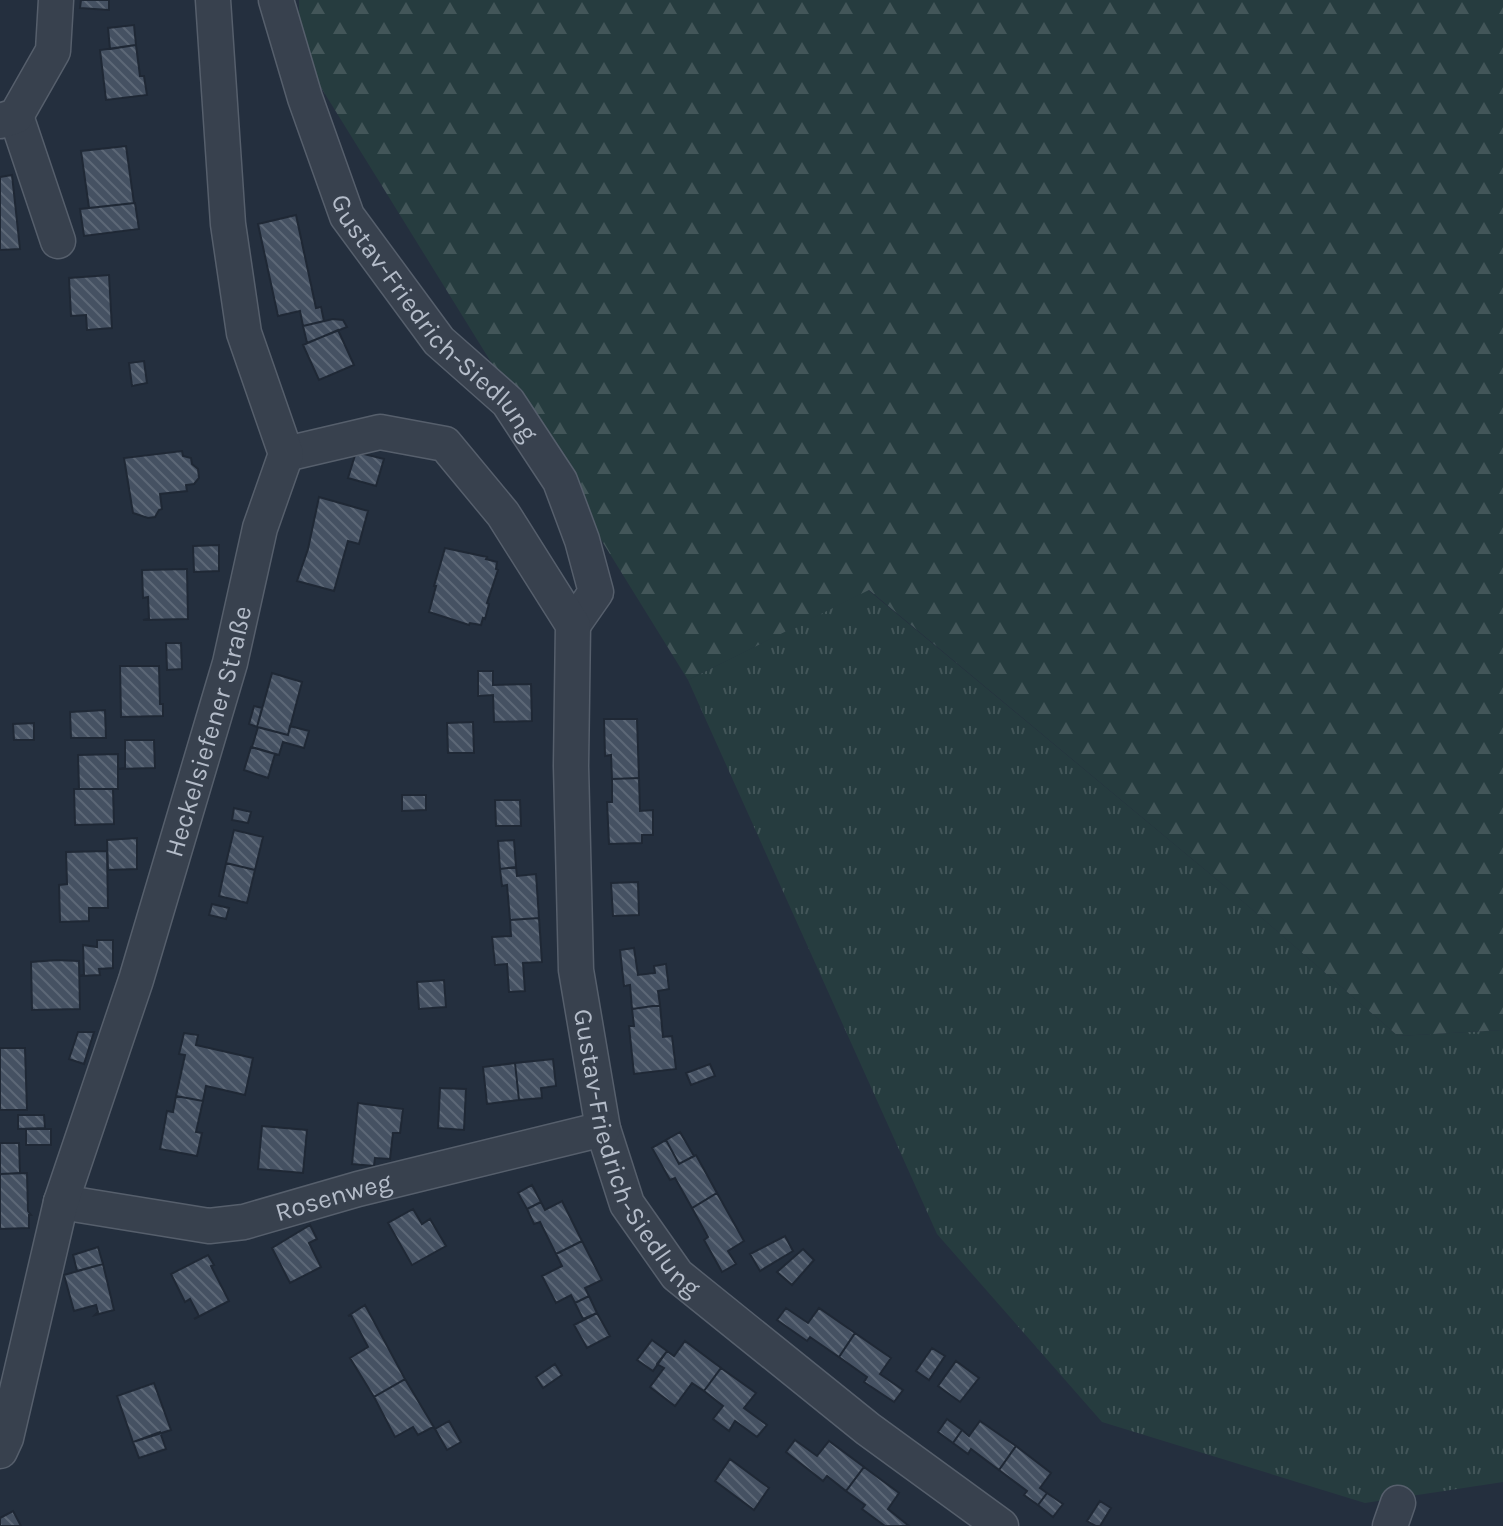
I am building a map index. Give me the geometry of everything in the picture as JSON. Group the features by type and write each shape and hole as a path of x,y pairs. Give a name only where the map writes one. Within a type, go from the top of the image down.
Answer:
{"street":[{"path":"56,0 53,51 8,118 58,241"},
{"path":"213,0 228,224 244,333 286,454 380,432 445,444 503,514 573,625"},
{"name":"Gustav-Friedrich-Siedlung","path":"276,0 305,98 347,216 439,341 508,402 560,481 582,540 596,592 573,625 571,766 576,970 603,1129 627,1204 677,1275 868,1429 1001,1526"},
{"name":"Heckelsiefener Straße","path":"0,1451 6,1438 61,1202 140,966 230,663 260,528 286,454"},
{"name":"Rosenweg","path":"61,1202 209,1226 244,1222 358,1189 603,1129"}],"green space":[{"path":"299,0 1503,0 1503,1030 1398,1036 1233,893 869,590 688,680 299,52"},
{"path":"868,590 1233,893 1398,1036 1503,1030 1503,1482 1365,1503 1102,1422 937,1234 688,680"}],"building":[{"path":"81,0 109,0 109,10 80,8"},
{"path":"134,25 136,45 110,49 108,28"},
{"path":"136,45 140,76 144,76 147,95 106,100 100,50"},
{"path":"126,146 134,203 89,208 81,151"},
{"path":"12,175 20,249 0,250 0,177"},
{"path":"135,203 139,229 84,236 80,209"},
{"path":"296,215 316,308 321,307 324,321 303,326 300,311 278,316 258,224"},
{"path":"109,275 112,328 87,330 86,315 71,316 69,278"},
{"path":"333,319 343,320 347,327 307,343 303,326"},
{"path":"338,330 354,365 319,380 303,345"},
{"path":"144,361 147,383 132,386 129,363"},
{"path":"182,451 183,456 191,458 198,469 199,478 194,484 186,485 187,491 160,494 162,509 155,517 133,513 124,458"},
{"path":"356,452 384,459 376,486 348,478"},
{"path":"319,497 368,511 359,544 348,541 334,591 297,581 308,549"},
{"path":"219,545 219,571 194,572 193,546"},
{"path":"445,548 497,562 498,570 481,625 469,625 429,612"},
{"path":"187,569 188,619 143,620 149,619 148,597 143,598 142,570"},
{"path":"166,643 181,643 182,669 167,670"},
{"path":"120,666 159,666 163,716 121,717"},
{"path":"478,671 493,671 493,685 531,684 532,721 494,722 493,695 478,696"},
{"path":"272,673 302,682 288,735 257,727"},
{"path":"254,706 262,708 257,727 249,724"},
{"path":"105,710 106,738 71,738 70,712"},
{"path":"604,719 637,719 639,778 612,779 611,755 605,756"},
{"path":"473,722 474,753 448,753 447,723"},
{"path":"34,723 34,740 14,740 13,724"},
{"path":"290,726 309,731 304,748 283,742 279,755 252,747 258,727 288,735"},
{"path":"125,740 154,740 155,768 118,769 125,768"},
{"path":"251,747 275,754 268,778 244,770"},
{"path":"118,754 118,789 79,789 78,755"},
{"path":"639,778 640,811 653,810 653,835 642,835 642,843 609,844 607,802 612,802 612,779"},
{"path":"74,789 113,789 114,824 75,825"},
{"path":"402,795 426,795 426,810 402,811"},
{"path":"495,800 520,800 521,826 496,826"},
{"path":"234,808 251,812 248,823 232,820"},
{"path":"234,830 263,837 255,870 226,863"},
{"path":"137,838 137,869 108,870 107,840"},
{"path":"514,840 516,867 500,869 498,841"},
{"path":"107,851 108,908 89,908 89,921 60,922 59,885 67,884 66,852"},
{"path":"226,863 255,870 247,903 219,896"},
{"path":"516,867 517,876 536,874 539,918 510,920 507,885 502,886 500,869"},
{"path":"638,882 639,915 613,916 611,883"},
{"path":"212,904 229,908 226,919 209,915"},
{"path":"539,918 542,962 523,963 525,991 509,992 507,964 495,965 492,937 511,936 510,920"},
{"path":"97,940 113,940 113,968 99,969 100,975 79,976 84,975 83,945 97,947"},
{"path":"634,948 638,975 655,973 654,966 666,964 669,989 658,991 660,1005 632,1009 630,985 624,986 620,950"},
{"path":"79,961 80,1009 32,1010 31,962"},
{"path":"444,980 446,1007 419,1009 417,982"},
{"path":"660,1005 663,1037 672,1036 676,1069 634,1074 629,1026 634,1026 632,1009"},
{"path":"78,1032 94,1032 84,1064 69,1059"},
{"path":"184,1033 198,1035 196,1045 253,1058 245,1095 206,1086 203,1101 176,1096 185,1055 179,1054"},
{"path":"0,1048 25,1048 27,1110 0,1110"},
{"path":"553,1059 556,1086 541,1088 542,1098 519,1100 515,1063"},
{"path":"515,1063 519,1100 487,1104 483,1067"},
{"path":"710,1064 715,1076 691,1085 686,1073"},
{"path":"440,1088 466,1089 464,1130 438,1128"},
{"path":"176,1096 203,1101 196,1132 202,1133 197,1156 160,1149 167,1111 173,1112"},
{"path":"358,1103 403,1109 400,1133 393,1133 390,1159 375,1158 374,1166 352,1164"},
{"path":"18,1115 44,1115 45,1128 18,1129"},
{"path":"262,1126 307,1130 303,1173 258,1169"},
{"path":"26,1129 51,1129 51,1145 26,1145"},
{"path":"680,1132 694,1156 679,1164 666,1140"},
{"path":"666,1140 679,1164 696,1155 717,1193 692,1208 675,1178 670,1180 652,1148"},
{"path":"0,1143 19,1143 20,1173 0,1174"},
{"path":"27,1173 28,1211 31,1215 29,1228 0,1229 0,1174"},
{"path":"532,1185 541,1202 527,1209 518,1193"},
{"path":"717,1193 744,1241 728,1251 736,1264 722,1272 704,1240 708,1237 692,1208"},
{"path":"562,1201 582,1241 556,1254 540,1222 534,1224 527,1209 541,1202 545,1210"},
{"path":"413,1209 422,1224 430,1219 446,1246 412,1265 388,1223"},
{"path":"310,1225 317,1239 309,1243 321,1267 290,1283 272,1248"},
{"path":"785,1236 793,1251 760,1271 750,1254"},
{"path":"582,1241 602,1280 585,1288 589,1296 575,1303 571,1295 556,1303 542,1276 562,1266 556,1254"},
{"path":"98,1247 103,1264 77,1271 73,1255"},
{"path":"803,1249 814,1260 792,1285 777,1272"},
{"path":"208,1255 229,1301 194,1319 199,1316 190,1299 185,1302 171,1274"},
{"path":"103,1264 114,1310 95,1315 98,1312 96,1305 74,1311 64,1275"},
{"path":"589,1296 597,1313 583,1319 575,1303"},
{"path":"365,1305 405,1379 374,1397 350,1358 368,1347 351,1315 348,1316"},
{"path":"786,1308 808,1323 819,1308 855,1333 839,1357 810,1337 807,1341 777,1320"},
{"path":"597,1313 610,1336 587,1348 574,1325"},
{"path":"855,1333 891,1358 880,1374 903,1390 894,1402 864,1382 867,1377 839,1357"},
{"path":"652,1340 667,1351 653,1371 637,1360"},
{"path":"685,1341 721,1368 704,1391 692,1383 675,1406 650,1387 664,1368 657,1364 667,1351 674,1356"},
{"path":"932,1348 945,1356 929,1380 916,1371"},
{"path":"956,1361 979,1378 960,1402 938,1386"},
{"path":"555,1364 562,1375 543,1388 536,1377"},
{"path":"721,1368 756,1393 744,1408 767,1425 757,1437 735,1421 729,1431 713,1419 723,1406 704,1391"},
{"path":"405,1379 435,1429 433,1427 418,1435 413,1427 395,1437 374,1397"},
{"path":"154,1383 171,1430 133,1442 117,1396"},
{"path":"947,1419 962,1430 953,1443 938,1432"},
{"path":"449,1421 461,1442 447,1450 435,1429"},
{"path":"980,1421 1016,1446 999,1470 971,1449 968,1454 953,1443 962,1430 969,1436"},
{"path":"160,1432 166,1449 139,1458 133,1442"},
{"path":"795,1440 817,1456 829,1441 864,1467 846,1491 827,1476 823,1481 786,1452"},
{"path":"1016,1446 1051,1473 1040,1488 1047,1493 1038,1505 1024,1495 1027,1491 999,1470"},
{"path":"730,1459 769,1488 754,1510 715,1481"},
{"path":"864,1467 899,1493 888,1509 909,1526 885,1526 862,1509 865,1505 846,1491"},
{"path":"1047,1493 1063,1504 1053,1517 1038,1505"},
{"path":"1100,1501 1111,1508 1100,1526 1096,1526 1087,1521"},
{"path":"13,1511 21,1526 0,1526 0,1518"}]}
